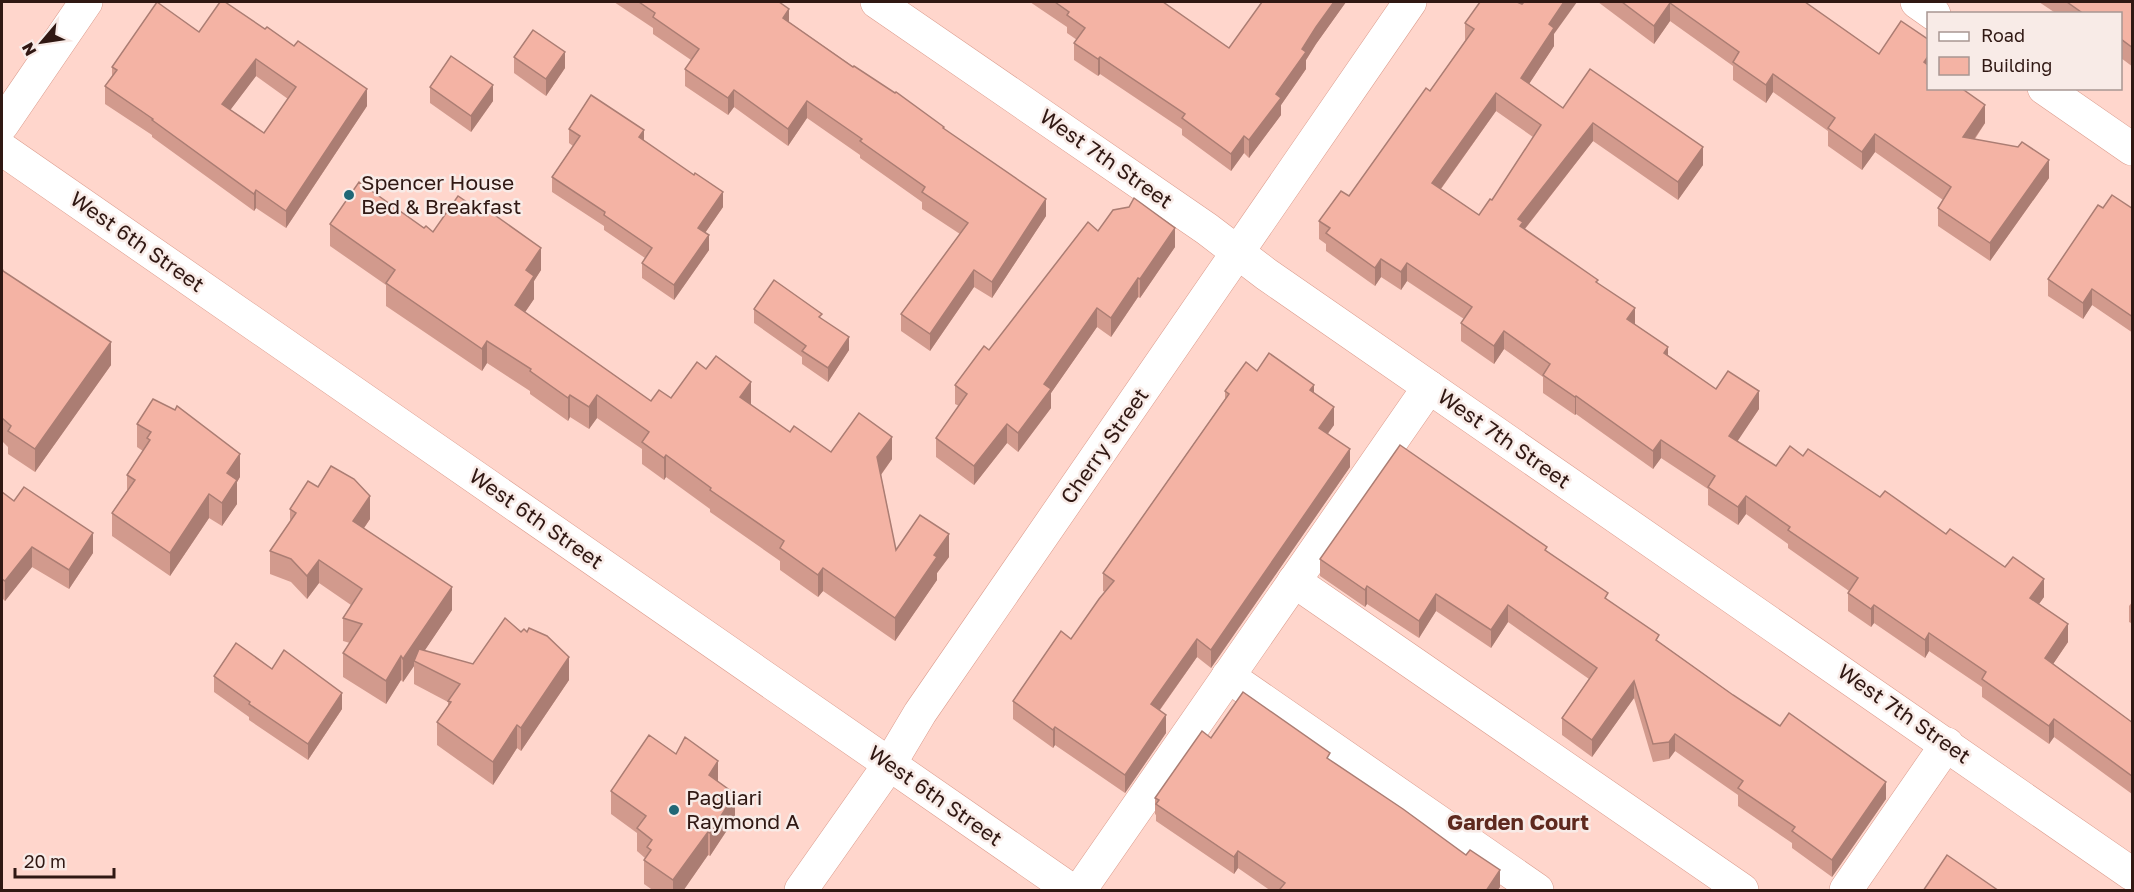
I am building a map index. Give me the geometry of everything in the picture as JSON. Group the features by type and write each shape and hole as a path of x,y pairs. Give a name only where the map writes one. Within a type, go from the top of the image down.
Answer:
{"street":[{"path":"2,125 86,2"},
{"name":"West 7th Street","path":"877,2 2133,874"},
{"name":"Cherry Street","path":"801,891 889,765 920,713 1410,2"},
{"path":"1917,2 1931,12"},
{"path":"2047,90 2133,149"},
{"name":"West 6th Street","path":"2,149 1071,891"},
{"path":"1080,891 1429,387"},
{"path":"1294,581 1742,891"},
{"path":"1228,676 1537,891"},
{"path":"1846,891 1947,744"}],"building":[{"path":"157,2 199,32 220,2 225,2 294,46 298,41 367,89 286,211 256,190 254,194 105,86 117,70 112,67","holes":["256,59 296,87 264,133 222,104"]},
{"path":"639,2 779,2 789,9 783,18 853,67 896,92 943,128 1046,199 992,282 974,270 930,334 901,314 968,223 922,192 925,187 807,101 788,129 734,90 728,98 685,69 699,49 653,17 655,13"},
{"path":"1055,2 1163,2 1229,48 1262,2 1334,2 1302,49 1306,52 1276,94 1281,98 1249,140 1244,136 1231,154 1182,118 1185,114 1100,57 1098,59 1074,43 1085,28 1067,15 1069,12"},
{"path":"1480,2 1522,4 1524,2 1564,2 1549,24 1554,28 1521,78 1563,108 1590,69 1703,147 1678,182 1593,123 1518,219 1523,222 1520,226 1635,308 1627,319 1668,347 1664,353 1716,389 1728,371 1759,391 1729,436 1776,466 1790,446 1803,456 1808,449 1880,497 1885,491 1946,534 1950,529 2005,567 2013,557 2044,579 2030,598 2068,624 2045,658 2133,723 2132,776 2054,719 2049,726 1982,679 1986,672 1929,633 1925,640 1874,605 1871,609 1848,593 1858,578 1788,530 1790,527 1746,496 1738,507 1708,487 1715,476 1661,440 1653,451 1543,375 1550,364 1504,331 1494,346 1461,323 1472,307 1407,263 1401,272 1381,259 1375,268 1326,233 1330,228 1319,221 1341,191 1349,196 1426,88 1430,91 1474,29 1465,23","holes":["1496,93 1541,125 1492,200 1490,199 1479,215 1432,183"]},
{"path":"1622,2 1805,2 1879,54 1901,21 1927,39 1927,58 1924,62 1927,64 1927,90 1964,90 1985,105 1963,137 2018,147 2022,142 2049,160 1990,243 1938,208 1951,187 1875,134 1862,152 1828,128 1835,118 1773,74 1766,85 1733,62 1739,52 1670,3 1654,26"},
{"path":"2067,2 2133,2 2133,48 2122,40 2122,12 2081,12"},
{"path":"533,30 565,52 546,79 514,57"},
{"path":"451,56 493,85 471,116 430,87"},
{"path":"591,95 644,130 639,137 723,192 698,228 709,235 674,285 642,263 652,248 604,215 605,212 552,177 580,136 569,129"},
{"path":"359,182 433,232 458,196 486,215 489,211 541,248 526,270 534,276 515,305 651,401 659,390 671,398 697,362 706,369 716,356 751,382 740,397 790,432 794,426 831,452 859,413 892,437 877,457 896,550 920,515 949,534 934,555 937,557 895,618 823,568 818,575 780,548 784,541 710,490 711,488 666,455 664,458 642,442 649,432 597,395 589,407 570,395 568,398 530,371 531,369 487,341 482,349 386,283 395,270 330,224"},
{"path":"2112,195 2133,209 2133,317 2092,289 2083,303 2048,279 2098,205 2103,208"},
{"path":"1134,198 1175,228 1111,318 1097,308 1044,384 1051,389 1018,433 1007,424 974,466 936,438 967,394 955,385 984,346 989,350 1088,222 1098,231 1113,210 1129,207"},
{"path":"2,268 3,271 111,342 35,449 8,431 11,426 2,418"},
{"path":"774,280 822,314 819,317 849,337 828,368 802,351 806,346 754,309"},
{"path":"1269,353 1314,385 1310,390 1334,407 1319,428 1350,449 1211,650 1197,639 1151,704 1166,715 1125,775 1055,727 1053,730 1013,701 1061,631 1071,639 1114,581 1103,573 1229,394 1225,391 1246,362 1257,371"},
{"path":"153,399 175,410 177,406 240,454 227,473 237,480 222,503 209,494 170,553 112,513 135,480 127,475 150,440 147,438 151,432 137,424"},
{"path":"1400,445 1547,547 1545,550 1608,593 1605,598 1659,635 1656,640 1733,695 1780,726 1789,713 1886,782 1832,860 1792,831 1795,827 1738,788 1743,781 1675,734 1669,742 1653,744 1634,681 1592,740 1562,718 1597,668 1508,605 1491,630 1436,594 1419,621 1367,586 1365,590 1320,559"},
{"path":"331,466 354,479 370,496 353,521 452,587 403,659 401,656 386,681 343,653 362,624 343,618 362,589 319,560 307,576 291,559 270,551 296,513 290,509 308,481 318,487"},
{"path":"24,487 93,533 69,570 32,547 5,581 2,579 2,492 14,501"},
{"path":"505,618 521,632 524,629 527,632 529,628 547,636 569,657 521,728 517,725 493,762 437,722 460,684 414,661 419,649 473,664"},
{"path":"236,643 272,669 284,650 342,693 308,744 249,704 250,702 214,676"},
{"path":"1243,692 1330,753 1327,758 1466,855 1470,850 1500,870 1486,891 1281,891 1285,883 1238,851 1234,857 1156,804 1159,800 1155,798 1202,731 1211,738"},
{"path":"649,735 676,754 685,737 718,761 709,775 735,794 710,833 708,832 673,880 644,860 651,850 647,847 652,840 637,828 646,816 611,791"},
{"path":"1947,855 1999,891 1923,891"}],"place":[{"name":"Spencer House Bed & Breakfast","path":"349,195"},
{"name":"Pagliari Raymond A","path":"674,810"}],"district":[{"name":"Garden Court","path":"1518,822"}]}
